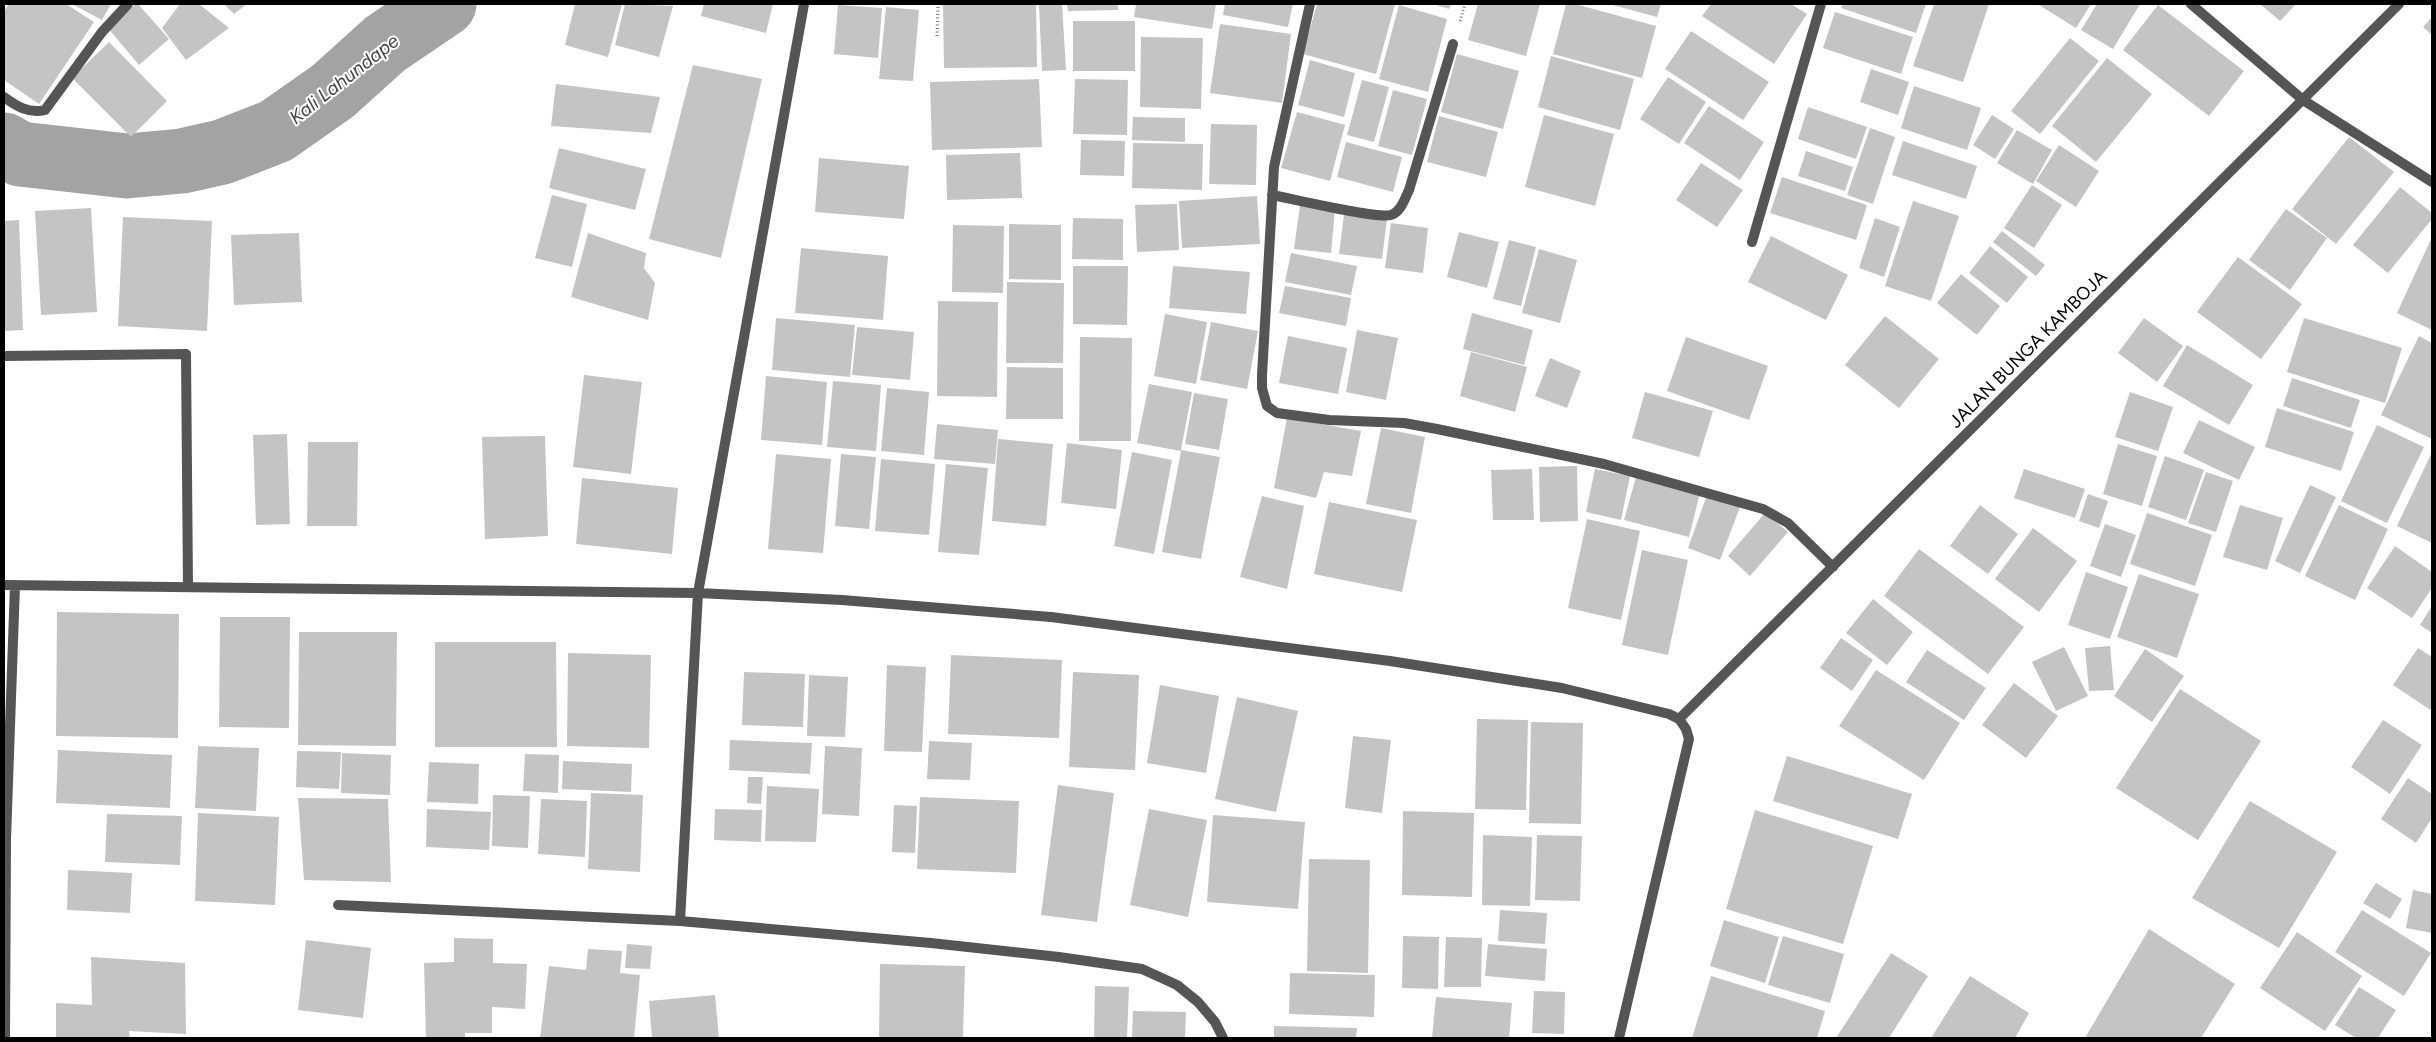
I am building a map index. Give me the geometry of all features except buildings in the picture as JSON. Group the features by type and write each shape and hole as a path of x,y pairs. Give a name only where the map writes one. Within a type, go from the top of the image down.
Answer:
{"street":[{"path":"4,97 16,106 30,111 44,110 102,32 128,4"},
{"path":"680,920 698,593 804,4"},
{"path":"1310,4 1274,167 1262,376 1264,400 1271,410 1297,417 1404,423 1437,429 1572,457 1686,486 1776,515 1797,531 1833,567"},
{"path":"1752,242 1822,4"},
{"path":"2191,4 2303,100 2432,182"},
{"name":"JALAN BUNGA KAMBOJA","path":"1680,719 2400,4"},
{"path":"1272,195 1373,215 1392,215 1398,211 1409,190 1453,44"},
{"path":"4,356 186,354 188,586"},
{"path":"4,585 698,593 842,600 1051,617 1390,660 1562,688 1654,709 1680,719 1686,729 1688,739 1619,1038"},
{"path":"5,1038 6,839 15,585"},
{"path":"338,905 680,920 941,944 1059,957 1142,969 1178,985 1198,1002 1214,1022 1223,1038"}],"path":[{"path":"937,36 938,4"}],"waterway":[{"name":"Kali Lahundape","path":"4,145 20,154 127,166 182,161 222,152 276,131 333,91 385,44 444,4"}]}
